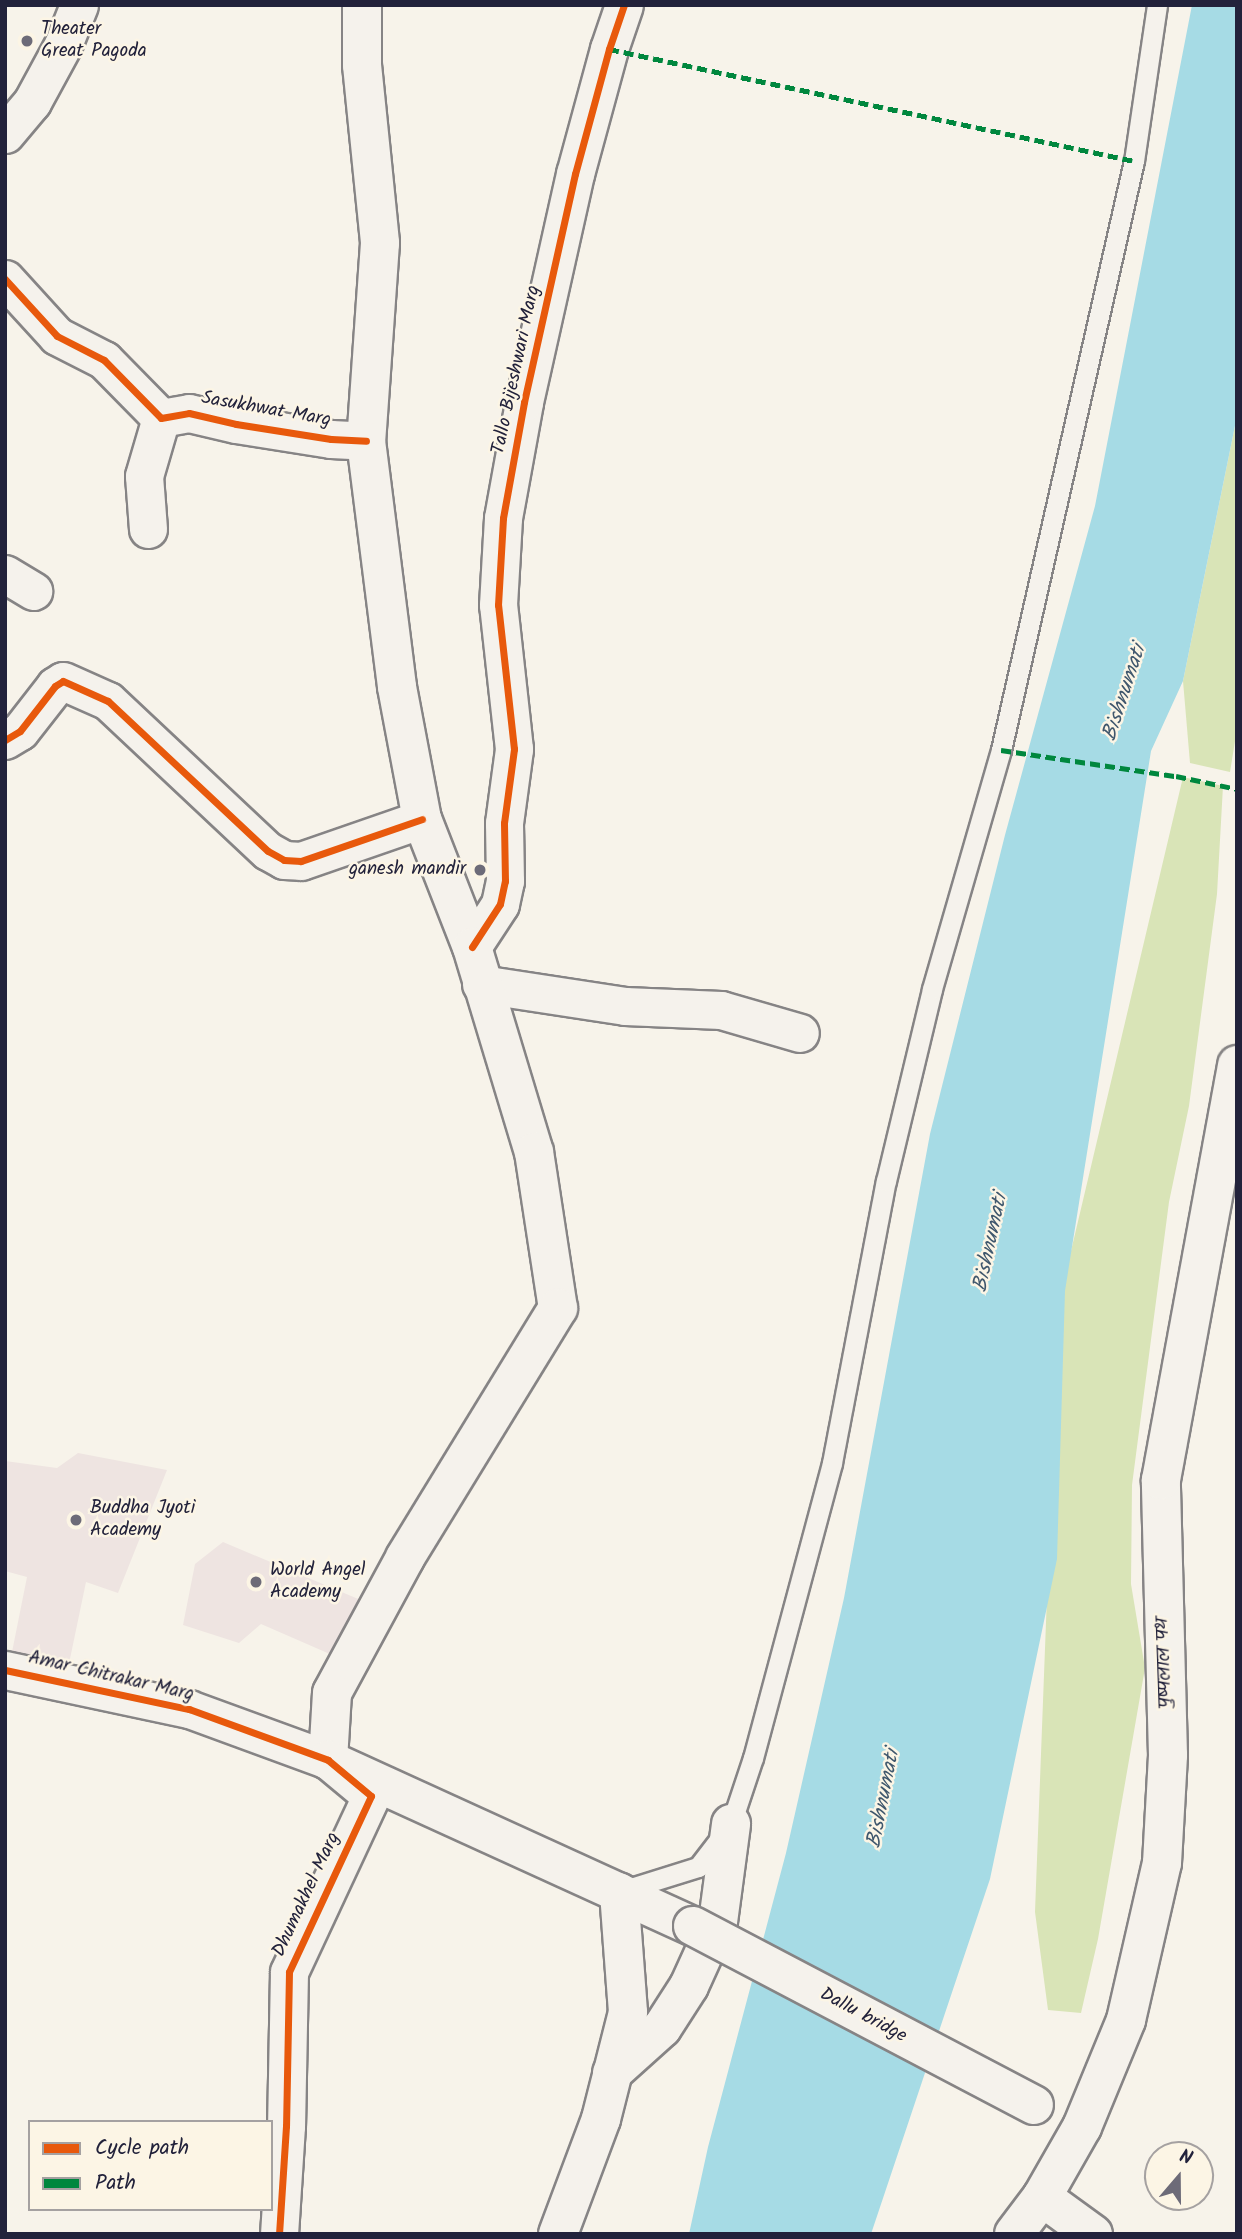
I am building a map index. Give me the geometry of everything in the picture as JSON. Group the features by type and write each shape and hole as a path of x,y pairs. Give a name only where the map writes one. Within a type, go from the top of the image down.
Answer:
{"main road":[{"path":"328,1760 332,1693 405,1558 558,1308 534,1152 472,947 422,819 397,687 366,441 380,243 362,65 362,5"},
{"name":"पुष्पलाल पथ","path":"1014,2234 1042,2197 1082,2127 1126,2020 1162,1863 1168,1755 1161,1480 1237,1065"},
{"name":"Dallu bridge","path":"328,1760 693,1926 1034,2105 1082,2127"},
{"path":"612,2073 662,2028 689,1986 718,1922 731,1824"},
{"path":"558,2234 601,2119 628,2012 619,1892"},
{"path":"1042,2197 1093,2234"}],"street":[{"path":"5,134 32,102 63,45 79,5"},
{"name":"Tallo Bijeshwari Marg","path":"472,947 504,894 504,823 514,749 498,605 503,519 524,402 575,174 609,49 624,5"},
{"path":"5,279 57,336 104,360 161,418 144,475 148,529"},
{"name":"Sasukhwat Marg","path":"161,418 189,413 236,424 331,439 366,441"},
{"path":"5,740 20,731 55,686 63,681 108,701 268,851 284,860 301,861 422,819"},
{"path":"481,984 625,1006 722,1010 800,1033"},
{"name":"Amar Chitrakar Marg","path":"5,1670 189,1709 328,1760"},
{"name":"Dhumakhel Marg","path":"278,2234 286,2126 289,1972 370,1796 328,1760"}],"lane":[{"path":"619,1892 698,1867 731,1824 752,1758 832,1463 890,1168 932,989 1001,750 1134,161 1157,5"}],"shaded area":[{"name":"Buddha Jyoti Academy","path":"78,1453 167,1470 118,1593 86,1582 66,1678 10,1662 27,1577 5,1571 5,1461 57,1468"},
{"name":"World Angel Academy","path":"223,1542 363,1601 339,1658 261,1624 239,1643 183,1625 195,1564"}],"green space":[{"path":"1237,416 1237,729 1230,772 1190,763 1183,681"},
{"path":"1183,777 1223,786 1217,894 1189,1106 1169,1202 1132,1485 1131,1584 1145,1668 1098,1939 1081,2013 1048,2010 1035,1912 1058,1306"}],"water":[{"name":"Bishnumati","path":"1192,5 1237,5 1237,416 1183,681 1151,751 1065,1291 1057,1559 990,1879 871,2234 689,2234 708,2147 786,1853 844,1598 930,1134 1005,835 1095,506"}],"marked path":[{"path":"609,49 1134,161"},
{"path":"1001,750 1176,776 1237,789"}],"cycle path":[{"path":"472,947 500,904 505,881 504,823 514,749 498,605 503,518 524,402 575,174 609,49 624,5"},
{"path":"5,279 57,336 104,360 161,418 189,413 236,424 331,439 366,441"},
{"path":"5,740 20,731 55,686 63,681 108,701 268,851 284,860 301,861 422,819"},
{"path":"5,1670 189,1709 328,1760 371,1796 289,1972 286,2126 279,2234"}],"place":[{"name":"Theater Great Pagoda","path":"27,41"},
{"name":"ganesh mandir","path":"480,870"},
{"name":"Buddha Jyoti Academy","path":"76,1520"},
{"name":"World Angel Academy","path":"256,1582"}]}
